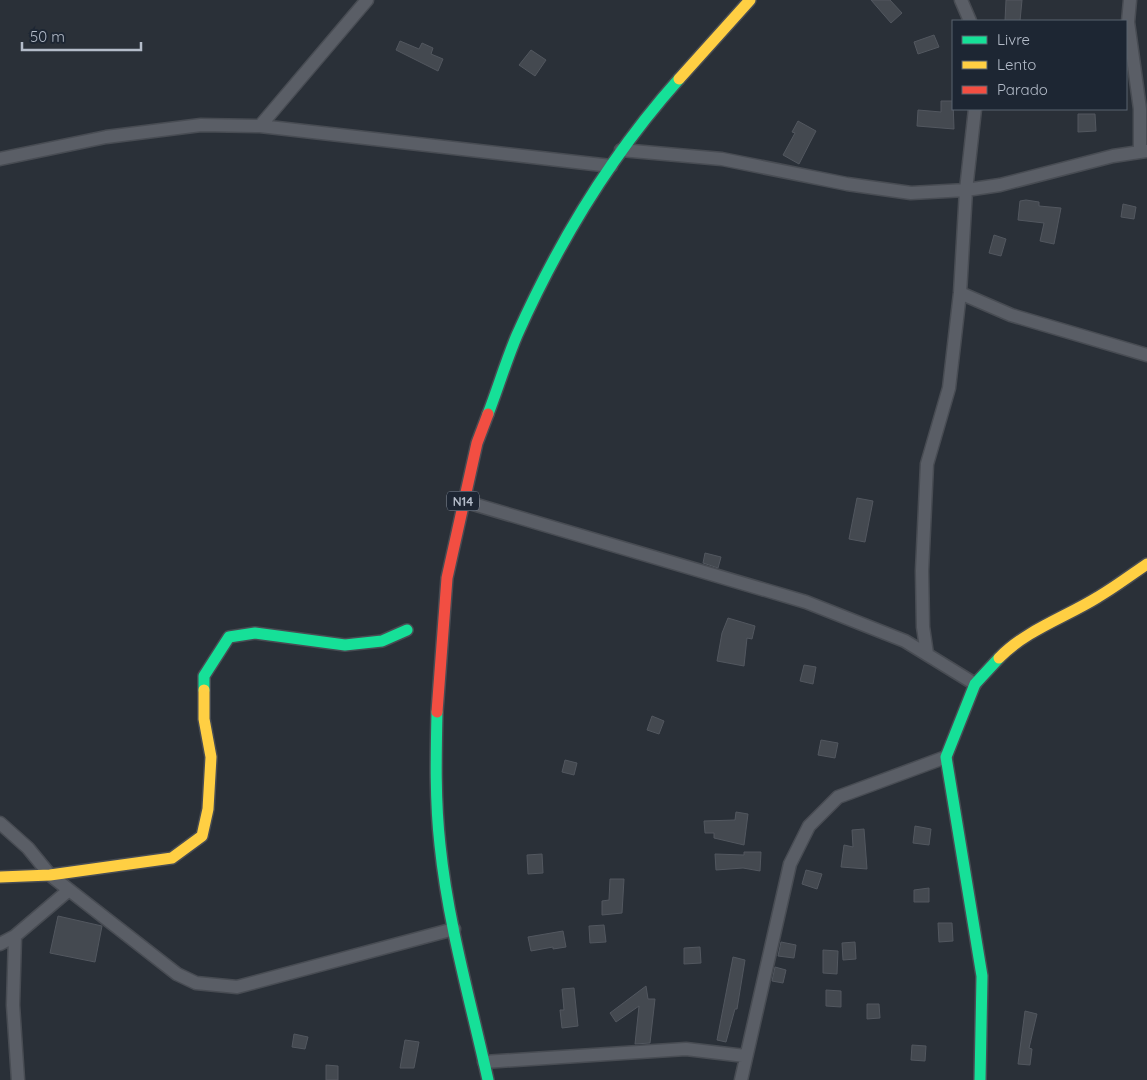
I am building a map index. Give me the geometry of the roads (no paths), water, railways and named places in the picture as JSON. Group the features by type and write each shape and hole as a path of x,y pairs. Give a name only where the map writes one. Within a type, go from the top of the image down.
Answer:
{"street":[{"path":"260,126 367,0"},
{"name":"N14","path":"488,1080 454,929 440,847 435,782 437,711 447,578 477,443 516,336 556,255 621,150 663,97 750,0"},
{"path":"961,0 970,20"},
{"path":"621,150 722,159 838,183 911,193 966,190 1000,185 1113,156 1144,152 1128,22 1130,0"},
{"path":"927,654 923,628 922,571 927,464 949,388 960,293 966,190 975,110"},
{"path":"0,159 106,137 201,125 260,126 611,166"},
{"path":"960,293 1011,315 1147,355"},
{"path":"463,501 806,602 905,641 974,684"},
{"path":"980,1080 982,976 946,757 974,684 1008,649 1049,623 1098,597 1147,564"},
{"path":"0,877 50,875 172,858 202,836 208,809 211,757 204,719 204,676 229,637 255,633 345,645 382,641 407,630"},
{"path":"741,1080 790,864 809,826 838,797 946,757"},
{"path":"0,823 28,848 50,875 177,974 196,984 214,987 237,987 454,929"},
{"path":"0,944 15,936 69,890"},
{"path":"15,936 13,1005 18,1080"},
{"path":"484,1062 686,1049 745,1056"}]}
